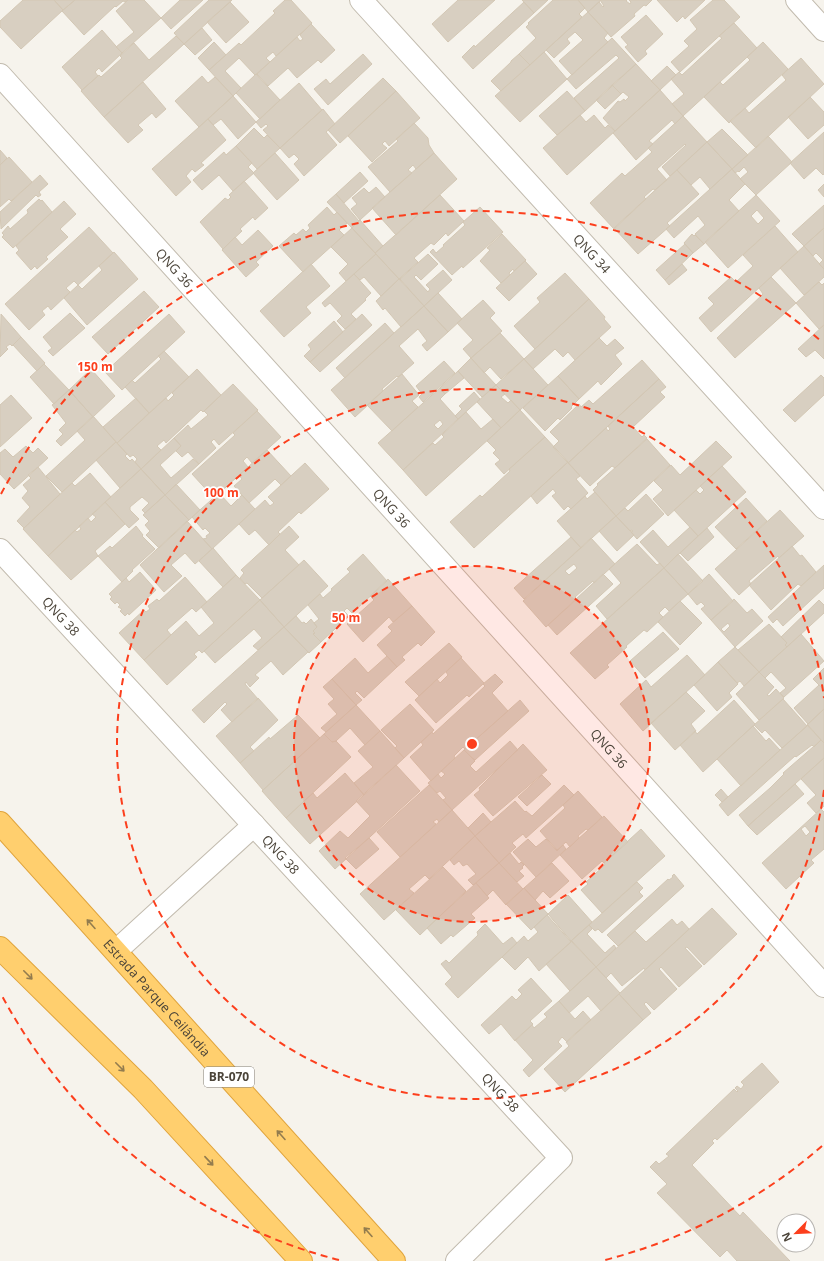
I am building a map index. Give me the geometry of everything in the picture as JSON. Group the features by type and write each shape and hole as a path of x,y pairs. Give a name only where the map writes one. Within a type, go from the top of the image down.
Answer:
{"highway":[{"path":"0,808 65,894"},
{"name":"Estrada Parque Ceilândia","path":"0,823 394,1261"},
{"path":"0,948 143,1089 301,1261"}],"street":[{"name":"QNG 34","path":"361,0 824,508"},
{"path":"797,0 824,30"},
{"name":"QNG 36","path":"0,76 824,986"},
{"name":"QNG 38","path":"0,550 561,1158 457,1261"},
{"path":"116,951 254,825"}],"building":[{"path":"23,0 54,0 63,10 21,49 0,27 0,21"},
{"path":"54,0 75,0 63,10"},
{"path":"75,0 128,0 125,2 123,1 116,7 115,6 84,35 62,11"},
{"path":"128,0 144,0 161,18 122,53 116,47 134,32 116,11"},
{"path":"180,0 203,0 171,29 161,18"},
{"path":"209,0 232,0 184,44 174,33"},
{"path":"285,0 291,0 312,23 276,56 273,52 266,58 270,62 255,75 239,58 225,71 241,88 233,96 209,70 239,43 241,45 275,13 273,11"},
{"path":"458,0 495,0 448,42 432,24"},
{"path":"522,0 548,0 534,13"},
{"path":"553,0 578,0 585,8 579,14 582,17 530,65 519,54 536,38 526,27 529,24 528,23"},
{"path":"578,0 601,0 588,12"},
{"path":"600,0 627,0 626,1 630,4 631,2 629,0 652,0 634,14 635,16 611,37 588,12 599,2 603,7 604,6"},
{"path":"657,0 705,0 685,19 683,16 677,22"},
{"path":"713,0 724,0 740,17 680,72 671,62 689,46 684,41 697,29 690,20"},
{"path":"230,2 249,22 226,43 207,22"},
{"path":"524,2 534,13 473,69 462,57"},
{"path":"588,12 608,33 604,38 608,42 572,75 559,61 583,40 575,32 567,39 570,43 554,58 546,50"},
{"path":"646,15 663,34 645,51 647,54 638,62 625,47 628,45 621,37"},
{"path":"734,23 757,48 683,116 672,104 684,94 671,79 679,72 682,75 722,38 719,36"},
{"path":"311,24 335,50 321,63 318,60 297,78 288,68 268,86 257,74 297,37 300,41 303,39 300,35"},
{"path":"202,28 212,40 195,55 184,44"},
{"path":"102,30 122,53 102,72 99,68 95,72 98,76 82,90 62,67"},
{"path":"176,36 184,44 104,117 81,91 99,75 101,77 122,58 120,56 134,43 149,60"},
{"path":"612,38 636,64 585,111 574,98 619,58 616,55 576,89 567,79"},
{"path":"214,42 226,55 209,70 198,58"},
{"path":"763,42 788,69 729,123 704,97 720,82 723,85 750,60 747,57"},
{"path":"544,52 567,79 520,122 495,96"},
{"path":"363,54 372,64 328,105 314,89 326,79 330,84"},
{"path":"519,54 530,65 501,91 491,81"},
{"path":"801,58 824,84 756,148 730,121 745,108 749,113 786,80 782,75"},
{"path":"636,64 660,90 615,131 603,118 618,101 620,102 624,99 625,101 629,97 623,92 621,94 612,85"},
{"path":"667,66 676,75 660,90 651,81"},
{"path":"256,74 280,100 260,119 236,93"},
{"path":"202,76 208,83 215,77 233,96 199,127 175,101"},
{"path":"383,78 396,91 340,143 328,130"},
{"path":"143,82 166,109 156,118 152,113 138,125 143,130 128,143 104,117"},
{"path":"299,83 322,110 280,148 263,130 268,126 266,124 261,128 256,122"},
{"path":"612,85 621,94 605,109 596,100"},
{"path":"660,90 683,116 675,124 672,120 649,141 653,144 636,160 613,133"},
{"path":"396,91 420,118 389,146 385,141 382,144 387,148 372,162 348,136"},
{"path":"567,91 585,111 557,135 539,116"},
{"path":"233,96 256,122 238,139 221,119 213,125 208,119"},
{"path":"810,97 824,112 824,125 808,139 788,117"},
{"path":"323,109 335,124 326,132 337,145 304,176 294,164 299,159 294,154 289,158 280,148"},
{"path":"580,115 586,122 594,115 605,128 608,125 615,131 567,175 543,148"},
{"path":"683,116 707,142 670,176 662,167 686,145 685,144 657,169 667,180 644,197 646,199 614,229 590,203 622,173 625,176 652,152 648,148"},
{"path":"208,119 226,140 201,163 204,165 195,172 192,169 186,176 191,182 176,196 152,169"},
{"path":"414,123 428,138 429,145 434,153 416,169 413,165 408,170 412,173 390,192 368,167 398,141 396,139"},
{"path":"254,128 264,138 267,135 280,148 257,169 236,146"},
{"path":"722,129 748,155 732,169 707,142"},
{"path":"824,132 824,174 823,175 816,168 804,179 790,163"},
{"path":"768,136 792,162 756,195 740,179 748,172 744,167 739,172 738,171 735,173 732,169"},
{"path":"707,142 732,169 710,189 700,177 691,185 677,170"},
{"path":"236,146 252,163 248,167 254,173 233,191 219,175 202,190 193,180 224,152 226,155"},
{"path":"0,150 7,158 0,165"},
{"path":"275,153 299,180 277,200 253,173"},
{"path":"434,153 457,179 396,235 372,208"},
{"path":"9,157 32,182 11,201 9,199 0,207 0,165"},
{"path":"732,169 745,184 729,200 739,211 704,244 695,234 705,225 698,216 674,238 666,229"},
{"path":"677,170 699,194 667,223 670,226 638,254 614,228"},
{"path":"360,172 368,181 344,203 336,194"},
{"path":"40,175 48,184 39,192 41,195 38,197 36,195 1,229 0,212"},
{"path":"244,181 268,208 255,220 253,217 240,229 242,231 223,249 200,222 225,198 228,200 231,197 229,195"},
{"path":"824,184 824,197 818,190"},
{"path":"376,187 385,197 360,220 351,209 357,204 352,198 364,188 369,193"},
{"path":"336,194 359,221 352,228 327,202"},
{"path":"440,195 464,221 448,236 446,233 434,245 431,243 414,258 418,262 399,279 375,253"},
{"path":"756,195 780,221 728,268 705,242","holes":["757,210 764,218 758,224 751,216"]},
{"path":"39,199 41,201 42,200 52,212 13,248 2,237 4,235 2,233 8,226 10,229 28,213 27,210"},
{"path":"64,201 76,214 60,229 68,237 46,257 48,259 37,269 35,266 31,270 16,253 19,250 16,246"},
{"path":"824,205 824,228 804,246 792,234"},
{"path":"327,207 334,215 337,212 347,223 339,230 344,235 303,272 279,246 294,233 296,235 303,229 306,232 310,228 308,225"},
{"path":"480,207 503,232 463,268 462,266 452,275 430,252 433,249 436,253 444,246 443,245 465,225 463,222"},
{"path":"360,220 383,246 375,253 352,228"},
{"path":"775,226 798,252 711,332 699,318 714,304 708,298 731,277 736,282 753,266 743,255"},
{"path":"89,227 113,253 78,285 74,281 66,288 70,292 51,310 48,306 42,311 45,315 29,330 5,304"},
{"path":"352,228 376,254 346,281 339,273 348,264 331,247"},
{"path":"824,228 824,269 819,264 823,260 816,253 813,256 804,246"},
{"path":"258,230 273,246 256,262 259,265 246,277 222,250 235,237 242,245"},
{"path":"502,234 526,260 514,271 513,269 509,273 510,275 501,283 480,261 490,250 487,248"},
{"path":"692,234 704,244 693,253 684,243"},
{"path":"685,244 693,253 665,280 656,270"},
{"path":"804,246 824,269 824,277 804,295 780,268"},
{"path":"114,252 138,279 87,325 64,298 78,285 82,289 102,270 99,266"},
{"path":"376,254 399,279 381,296 364,277 360,280 354,274"},
{"path":"428,254 438,264 421,280 416,275 414,277 428,292 430,289 426,285 443,270 452,280 424,306 400,279"},
{"path":"525,261 537,274 509,301 496,288"},
{"path":"311,264 330,286 306,307 311,313 284,337 260,311"},
{"path":"682,264 687,270 669,285 665,280"},
{"path":"565,273 589,299 535,349 514,326 540,302 537,298"},
{"path":"354,274 371,293 365,299 366,300 351,314 356,319 345,329 337,321 342,316 330,303 325,307 322,303"},
{"path":"771,277 796,303 735,358 717,338 763,294 759,288"},
{"path":"399,279 424,306 401,327 385,308 383,310 376,301"},
{"path":"819,282 822,285 824,283 824,325 819,329 796,303"},
{"path":"144,291 159,307 108,354 92,337"},
{"path":"438,293 462,319 448,332 424,306"},
{"path":"589,299 605,317 604,319 611,327 575,360 568,352 563,357 555,349 533,369 524,359"},
{"path":"483,300 495,313 490,318 502,331 471,358 463,349 473,340 457,323"},
{"path":"424,306 448,332 427,351 422,345 427,341 418,329 399,346 414,363 382,389 383,391 355,417 331,390"},
{"path":"70,313 85,328 53,356 48,351 52,348 43,337"},
{"path":"1,314 21,337 12,346 10,344 6,347 8,349 0,357"},
{"path":"169,314 185,332 122,390 105,372"},
{"path":"362,314 372,325 320,372 310,362"},
{"path":"334,321 343,332 310,362 304,356 311,349 308,345"},
{"path":"385,323 394,333 345,378 336,368"},
{"path":"824,325 824,359 815,350 806,357 798,349"},
{"path":"500,333 524,359 501,379 490,367 484,373 471,358"},
{"path":"21,337 45,363 37,371 13,345"},
{"path":"599,338 607,346 615,339 624,348 615,355 622,364 601,385 598,381 579,399 558,376"},
{"path":"164,351 189,377 149,413 125,387 132,380 135,383 161,359 158,356"},
{"path":"471,358 496,385 482,397 458,371"},
{"path":"524,359 548,385 520,410 496,385"},
{"path":"642,360 659,379 568,463 553,447 559,441 550,432 579,404 581,407 589,400 593,404"},
{"path":"444,361 455,373 423,402 419,397 422,394 416,386"},
{"path":"44,364 69,390 54,404 30,377"},
{"path":"91,369 115,396 93,417 69,390"},
{"path":"197,369 221,395 203,412 201,410 166,443 164,440 157,446 161,450 141,469 135,462 137,459 133,455 130,457 117,443 166,398 168,401 174,395 172,393"},
{"path":"458,371 464,378 445,394 440,388"},
{"path":"402,374 419,395 412,401 418,407 392,431 367,405"},
{"path":"821,375 824,378 824,395 795,422 783,410"},
{"path":"558,376 579,399 560,420 558,418 545,431 523,408"},
{"path":"659,379 666,387 660,392 665,397 633,427 642,437 644,435 647,438 615,468 612,466 590,486 568,463 606,428 608,431 610,429 608,426"},
{"path":"233,384 258,410 219,445 214,439 211,442 216,448 199,464 188,452 182,457 176,451 181,446 174,438 188,425 191,429 208,415 204,411"},
{"path":"496,385 505,394 501,397 508,403 511,400 520,410 501,428 477,402"},
{"path":"440,388 445,394 440,399 458,419 403,470 378,443","holes":["440,420 443,424 438,429 434,425"]},
{"path":"69,390 93,417 61,446 56,441 63,434 59,430 66,423 52,405"},
{"path":"474,392 480,399 458,419 455,416 462,409 459,406"},
{"path":"11,395 32,418 0,447 0,405"},
{"path":"136,398 149,413 117,443 103,427"},
{"path":"520,410 545,437 504,474 495,464 500,460 493,453 496,450 487,441"},
{"path":"257,411 281,437 252,463 247,457 243,461 248,467 214,498 192,474 235,435 233,433"},
{"path":"466,412 481,429 493,419 501,428 426,496 403,470 433,443 435,445 444,437 442,435"},
{"path":"93,416 116,442 62,492 46,476 85,440 77,431"},
{"path":"545,437 568,462 474,548 450,522 480,495 482,497 510,471 509,469"},
{"path":"174,438 181,446 160,465 171,478 193,459 199,464 165,495 141,469"},
{"path":"647,439 670,465 616,516 593,490 598,485 597,484"},
{"path":"716,441 732,457 668,516 653,499 663,490 654,481 671,465 680,475"},
{"path":"116,442 127,454 125,456 130,461 132,459 141,469 120,488 96,460"},
{"path":"26,446 33,453 38,448 48,458 14,489 0,474 0,453 5,449 13,457"},
{"path":"267,450 291,476 281,485 275,479 249,503 234,486 242,479 239,475"},
{"path":"568,462 580,476 576,479 588,493 571,509 568,506 564,510 552,496 556,493 553,489 537,504 531,496"},
{"path":"305,463 329,489 301,514 299,512 278,532 280,534 269,545 255,530 249,535 239,524 265,500 270,506 274,503 268,497"},
{"path":"722,466 746,492 698,536 674,510 696,490 700,494 704,490 700,486"},
{"path":"38,467 60,494 24,528 17,521 30,507 22,498 28,491 23,485 31,478 28,475"},
{"path":"141,469 165,495 145,513 142,510 149,503 142,497 130,507 130,510 139,519 129,528 105,502"},
{"path":"90,473 111,497 48,556 23,529 72,483 75,486"},
{"path":"176,484 200,510 189,520 165,495"},
{"path":"595,492 616,516 581,548 557,521 585,496 587,499"},
{"path":"219,493 231,506 242,495 255,509 212,549 203,539 207,538 206,536 210,533 205,528 203,530 192,517"},
{"path":"646,494 664,514 637,539 631,532 633,531 630,531 616,516 625,508 628,511"},
{"path":"165,495 189,520 159,548 146,535 150,531 145,525 149,521 143,515"},
{"path":"746,498 767,521 736,549 715,527"},
{"path":"105,502 125,524 95,551 98,556 71,580 48,556 75,530 77,532 81,529 79,526 88,518 91,522 96,517 92,514"},
{"path":"780,510 804,536 749,581 751,584 739,595 715,569"},
{"path":"616,516 634,535 617,551 599,531"},
{"path":"187,521 212,549 195,564 185,553 171,565 182,576 164,592 140,565"},
{"path":"136,526 143,535 142,536 155,549 132,570 133,571 122,582 98,556 110,546 112,548"},
{"path":"289,526 299,537 285,550 299,565 262,598 240,578 244,573 241,570"},
{"path":"690,527 698,536 664,568 640,542 653,530 668,547"},
{"path":"707,528 714,537 688,561 680,553"},
{"path":"571,537 581,548 524,599 514,588"},
{"path":"591,538 615,564 594,583 593,581 575,597 577,599 546,627 523,601","holes":["574,564 577,568 569,575 565,571"]},
{"path":"637,544 657,565 660,563 664,568 607,619 596,606 621,583 609,569"},
{"path":"792,546 800,556 802,555 816,572 801,586 798,584 771,610 749,585"},
{"path":"213,548 236,575 223,587 199,561"},
{"path":"363,554 387,581 352,613 347,608 344,611 349,616 321,642 313,634 315,633 313,631 317,627 314,623 319,619 308,605 320,594 323,598 332,590 331,589 350,572 347,569"},
{"path":"678,554 703,581 688,594 664,568"},
{"path":"304,560 328,586 284,627 260,600"},
{"path":"824,565 824,588 783,626 777,619 773,623 768,617"},
{"path":"664,568 688,594 669,611 665,607 659,613 663,617 647,632 644,630 626,646 627,647 607,665 609,667 595,679 570,653"},
{"path":"140,572 156,590 129,615 128,613 125,616 120,611 122,609 118,607 120,605 117,602 115,604 110,599 112,597 109,594 126,578 129,582"},
{"path":"603,574 613,584 557,635 548,625"},
{"path":"709,574 733,601 711,620 701,609 705,606 701,602 697,605 688,594"},
{"path":"236,575 260,600 202,653 199,650 194,654 197,657 167,685 144,660 186,621 199,636 214,623 201,607"},
{"path":"185,577 207,602 196,612 192,608 167,630 171,635 144,660 119,633 144,610 146,612 150,609 148,606 157,599 159,601"},
{"path":"388,579 412,606 393,622 389,617 363,642 347,624 374,600 370,596"},
{"path":"734,599 747,613 752,609 763,621 735,647 711,620","holes":["728,623 730,626 724,632 721,629"]},
{"path":"260,600 284,627 258,650 253,646 262,638 254,629 215,663 204,651"},
{"path":"819,600 824,605 824,613 787,647 785,645 787,643 781,637"},
{"path":"680,601 702,623 680,645 658,622"},
{"path":"412,606 435,632 421,646 418,643 402,657 405,660 397,667 377,645 392,631 388,627"},
{"path":"296,616 302,623 304,622 306,624 311,619 317,627 313,631 315,633 313,634 321,642 309,653 284,627"},
{"path":"769,624 787,643 785,645 787,647 759,672 738,650"},
{"path":"284,627 308,652 283,675 271,661 255,675 259,678 250,687 246,682 245,684 258,699 232,722 221,710 227,704 225,702 204,723 192,710"},
{"path":"663,632 679,649 645,678 630,661"},
{"path":"801,634 824,661 784,697 780,693 786,688 771,672 765,678 759,672"},
{"path":"449,643 462,657 419,696 405,682"},
{"path":"735,647 759,672 744,686 740,681 737,683 718,662"},
{"path":"687,655 705,675 643,731 620,704 646,680 651,687"},
{"path":"387,656 397,667 364,698 357,691 355,693 362,700 356,705 332,679 355,658 368,673"},
{"path":"461,658 484,683 469,697 467,695 436,723 415,700 437,679 440,683 448,675 446,672"},
{"path":"718,662 738,684 729,693 732,697 717,711 694,685"},
{"path":"824,668 824,690 813,679"},
{"path":"759,672 774,687 767,695 769,696 776,689 784,698 759,720 736,694"},
{"path":"495,674 503,682 492,693 508,711 465,749 463,747 454,756 455,758 431,781 410,757 423,745 421,742 432,732 433,734 485,686 483,684"},
{"path":"332,679 356,705 326,732 321,728 337,714 328,704 334,699 323,687"},
{"path":"819,685 824,690 824,709 808,724 794,708"},
{"path":"686,692 705,711 691,724 696,731 675,750 651,723"},
{"path":"258,698 278,720 250,747 254,751 240,763 216,736"},
{"path":"783,699 807,726 782,748 765,730 762,733 754,725"},
{"path":"520,700 529,711 475,760 464,750"},
{"path":"734,700 755,724 703,772 680,745 695,731 697,734"},
{"path":"410,704 434,730 404,758 395,748 397,746 381,730"},
{"path":"356,705 380,731 365,745 350,728 336,741 332,742 324,734"},
{"path":"824,709 824,743 807,725"},
{"path":"298,715 320,738 263,790 240,763 269,737 270,739"},
{"path":"808,725 821,740 814,747 812,745 796,757 795,756 728,816 719,805"},
{"path":"753,726 766,741 769,738 780,750 741,786 717,759"},
{"path":"380,731 404,758 364,795 354,783 373,767 358,751"},
{"path":"324,734 332,742 336,741 351,757 286,818 262,791"},
{"path":"821,740 824,743 824,758 748,826 739,815 770,788 784,774 783,773"},
{"path":"510,741 518,750 452,810 443,800 446,798 440,791 437,793 428,783 438,774 441,778 445,774 441,771 464,750 475,761 470,766 476,772"},
{"path":"523,744 547,770 493,816 474,795 480,790 479,788"},
{"path":"824,758 824,806 816,813 807,803 816,795 801,779"},
{"path":"396,765 420,791 335,869 319,851 340,831 348,838 370,816 356,801"},
{"path":"345,773 364,795 310,844 286,818 313,793 317,798"},
{"path":"542,775 551,784 527,806 518,797"},
{"path":"795,784 804,794 757,835 748,826"},
{"path":"429,785 452,810 439,822 437,819 433,822 436,824 400,857 377,832"},
{"path":"564,785 574,795 526,838 523,834 512,843 516,847 499,863 475,836 515,801 525,812 526,811 532,816"},
{"path":"721,789 728,797 722,802 715,795"},
{"path":"578,791 602,817 588,830 586,829 578,836 579,838 570,847 566,842 557,850 540,831 565,808 563,805"},
{"path":"821,809 824,812 824,849 811,860 814,863 786,889 762,863","holes":["805,826 810,832 806,836 801,829"]},
{"path":"452,810 475,836 429,879 425,875 409,889 414,893 384,920 360,894"},
{"path":"483,813 491,822 475,836 468,828"},
{"path":"604,816 628,842 604,863 602,861 582,879 560,855"},
{"path":"641,829 665,856 602,913 581,890 588,884 586,882 605,865 604,863"},
{"path":"475,836 499,863 473,885 468,880 476,874 467,864 463,866 459,861 454,865 450,860"},
{"path":"369,838 379,849 356,869 345,858"},
{"path":"528,839 536,847 546,839 557,851 563,845 566,849 536,877 513,852"},
{"path":"510,853 519,864 521,862 524,865 519,871 524,876 517,882 499,863"},
{"path":"499,863 523,889 506,905 493,890 487,896 476,883"},
{"path":"552,863 569,881 550,898 543,891 535,900 524,888"},
{"path":"443,867 466,891 420,935 396,910"},
{"path":"674,874 684,886 618,946 607,935 668,879 669,880 673,877 672,876"},
{"path":"637,882 643,888 639,892 643,896 602,933 598,929 595,931 589,925"},
{"path":"476,883 489,898 471,914 475,918 453,937 451,935 441,944 427,928"},
{"path":"524,888 548,914 531,930 506,904"},
{"path":"568,895 592,922 571,941 548,914"},
{"path":"712,908 737,934 704,965 687,947 685,948 702,966 679,987 661,967 659,969 677,989 654,1010 646,1002 644,1004 651,1013 643,1020 619,994"},
{"path":"547,915 571,942 539,971 528,957 515,970 502,957 524,936 528,941 538,932 534,927"},
{"path":"672,919 677,925 682,921 689,929 645,970 644,968 622,986 611,973 606,978 596,967 635,931 646,942"},
{"path":"485,924 503,944 512,937 517,943 458,998 445,984 452,977 441,964 446,960 449,963 478,935 477,932"},
{"path":"589,925 592,929 587,934 605,953 614,945 616,948 596,967 571,941"},
{"path":"572,941 596,967 570,991 546,964"},
{"path":"596,967 620,993 601,1011 588,996 569,1013 559,1001"},
{"path":"531,978 552,1001 530,1021 533,1024 515,1041 501,1024 489,1034 481,1025 512,996 516,1000 522,994 518,990"},
{"path":"619,994 643,1020 565,1092 544,1069 569,1046 566,1042"},
{"path":"559,1001 575,1019 583,1011 591,1020 567,1042 562,1037 558,1042 562,1046 529,1077 523,1070 533,1060 515,1040 532,1025 534,1028 547,1017 544,1014"},
{"path":"762,1063 779,1082 717,1140 715,1138 712,1141 714,1143 692,1165 740,1216 743,1212 776,1246 776,1253 782,1253 790,1261 737,1261 727,1250 720,1257 657,1193 667,1184 650,1167 656,1161 659,1164 669,1156 666,1154 734,1089 737,1092 738,1091 735,1088 737,1086 741,1089 744,1085 741,1082"}]}
